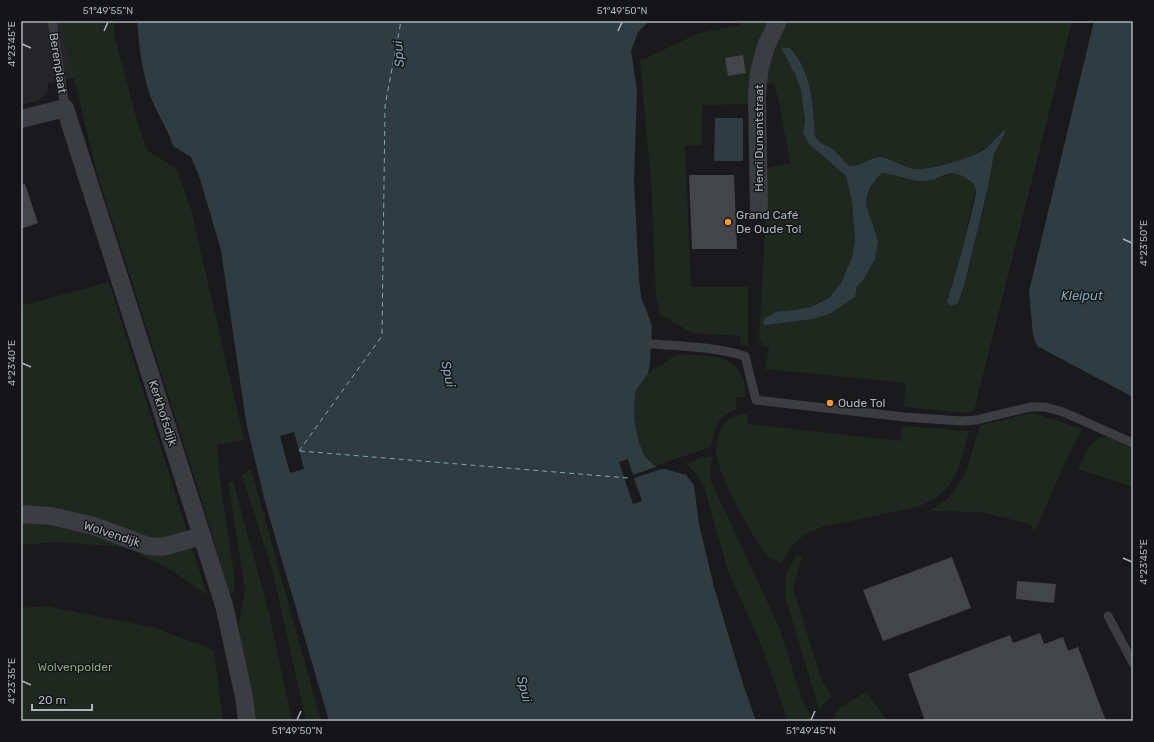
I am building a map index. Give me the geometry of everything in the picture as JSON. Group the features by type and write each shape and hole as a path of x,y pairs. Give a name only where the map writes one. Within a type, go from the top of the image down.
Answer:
{"street":[{"name":"Henri Dunantstraat","path":"759,210 759,72 766,46 778,21"},
{"name":"Berenplaat","path":"21,120 65,108"},
{"name":"Kerkhofsdijk","path":"65,108 224,605 244,697 247,721"},
{"name":"Wolvendijk","path":"21,514 52,516 94,526 148,546 162,547 202,536"}],"lane":[{"name":"Berenplaat","path":"52,21 65,108"},
{"path":"652,344 712,348 745,356 756,400 962,421 976,420 1030,407 1045,407 1063,412 1133,443"},
{"path":"1108,616 1133,663"}],"shaded area":[{"path":"21,21 67,21 78,77 48,83 47,93 38,101 21,105"}],"green space":[{"path":"62,21 114,21 114,34 143,140 148,151 176,168 191,209 244,440 217,445 220,481 234,574 234,593 230,594 196,482 97,173 63,34"},
{"path":"745,21 773,21 751,104 702,105 702,145 685,146 691,287 748,287 748,346 741,345 740,336 692,333 660,314 656,296 651,181 640,61 699,33 737,26"},
{"path":"785,21 1072,21 974,410 967,413 904,407 906,383 765,369 769,348 763,345 759,339 766,210 764,169 790,163 780,106 774,83 764,84 764,73","holes":["781,48 790,48 803,67 807,78 812,101 815,136 821,143 833,149 848,165 852,166 880,157 889,159 906,167 918,169 926,168 966,159 989,146 1003,131 1005,133 994,154 988,187 964,286 958,303 947,302 962,251 976,187 961,174 954,173 943,176 910,180 891,173 883,173 873,182 867,198 866,204 870,215 863,281 857,286 781,322 765,325 794,310 811,307 829,298 841,283 852,258 855,239 852,202 846,176 803,133 804,111 801,89 796,75"]},
{"path":"109,282 207,595 171,570 126,547 56,542 21,545 21,306"},
{"path":"678,354 714,357 724,359 733,364 739,371 744,382 746,397 737,397 736,409 725,416 718,424 715,429 711,447 655,466 644,454 639,442 634,419 635,392 648,373"},
{"path":"747,413 748,424 900,441 902,426 969,431 959,468 949,486 941,494 931,501 917,507 822,527 805,534 790,548 782,563 773,560 768,556 752,534 722,474 718,461 716,452 719,434 723,425 731,418"},
{"path":"1033,413 1082,429 1065,463 1035,531 1029,524 982,512 930,511 949,498 966,472 980,425"},
{"path":"1110,437 1133,448 1133,487 1078,469 1088,448 1098,438"},
{"path":"712,456 710,479 779,627 802,699 813,721 788,721 762,647 727,568 704,487 696,473 687,465 699,458"},
{"path":"251,469 321,721 306,721 273,573 242,475"},
{"path":"233,481 269,613 292,721 254,721 238,628 245,589 228,482"},
{"path":"796,556 802,556 793,588 822,681 832,696 819,709 785,596 786,574"},
{"name":"Wolvenpolder","path":"46,606 155,628 214,650 223,721 21,721 21,608"},
{"path":"866,692 888,721 832,721 837,710"}],"water":[{"name":"Spui","path":"137,21 649,21 638,32 631,51 637,90 634,181 639,279 641,297 652,325 650,364 648,373 635,392 634,419 639,442 644,455 655,466 686,475 694,485 699,524 714,587 744,687 756,721 329,721 264,498 246,422 221,250 200,179 191,157 173,146 150,95 141,58"},
{"name":"Kleiput","path":"1094,21 1133,21 1133,397 1037,346 1033,335 1029,291"},
{"path":"781,48 790,48 803,67 810,89 815,136 821,143 833,149 848,165 852,166 860,164 880,157 915,169 940,165 962,160 979,152 988,147 1005,130 1005,133 994,154 988,187 964,286 958,303 951,306 947,302 962,251 976,194 976,188 971,182 955,173 950,173 935,179 923,181 883,173 871,186 866,204 878,241 875,259 863,281 857,286 855,297 831,313 813,319 763,324 764,319 776,312 811,307 829,298 841,283 852,258 855,239 852,202 846,176 809,144 803,133 805,120 801,90 796,76"},
{"path":"715,118 743,118 743,161 714,161"}],"pier":[{"path":"294,432 304,469 290,473 280,436"},
{"path":"628,459 633,475 661,465 668,467 634,478 642,501 633,504 619,462"}],"building":[{"path":"743,55 746,73 728,76 725,58"},
{"path":"689,175 734,175 737,249 692,249"},
{"path":"25,184 38,223 21,229 21,185"},
{"path":"952,557 971,608 883,641 863,590"},
{"path":"1017,581 1056,584 1054,603 1016,599"},
{"path":"1040,633 1044,644 1063,637 1068,651 1078,647 1106,721 925,721 908,674 1010,635 1013,643"}],"ferry route":[{"path":"299,451 382,336 385,106 401,21"},
{"path":"300,451 628,478"}],"place":[{"name":"Grand Café De Oude Tol","path":"728,222"},
{"name":"Oude Tol","path":"830,403"}]}
